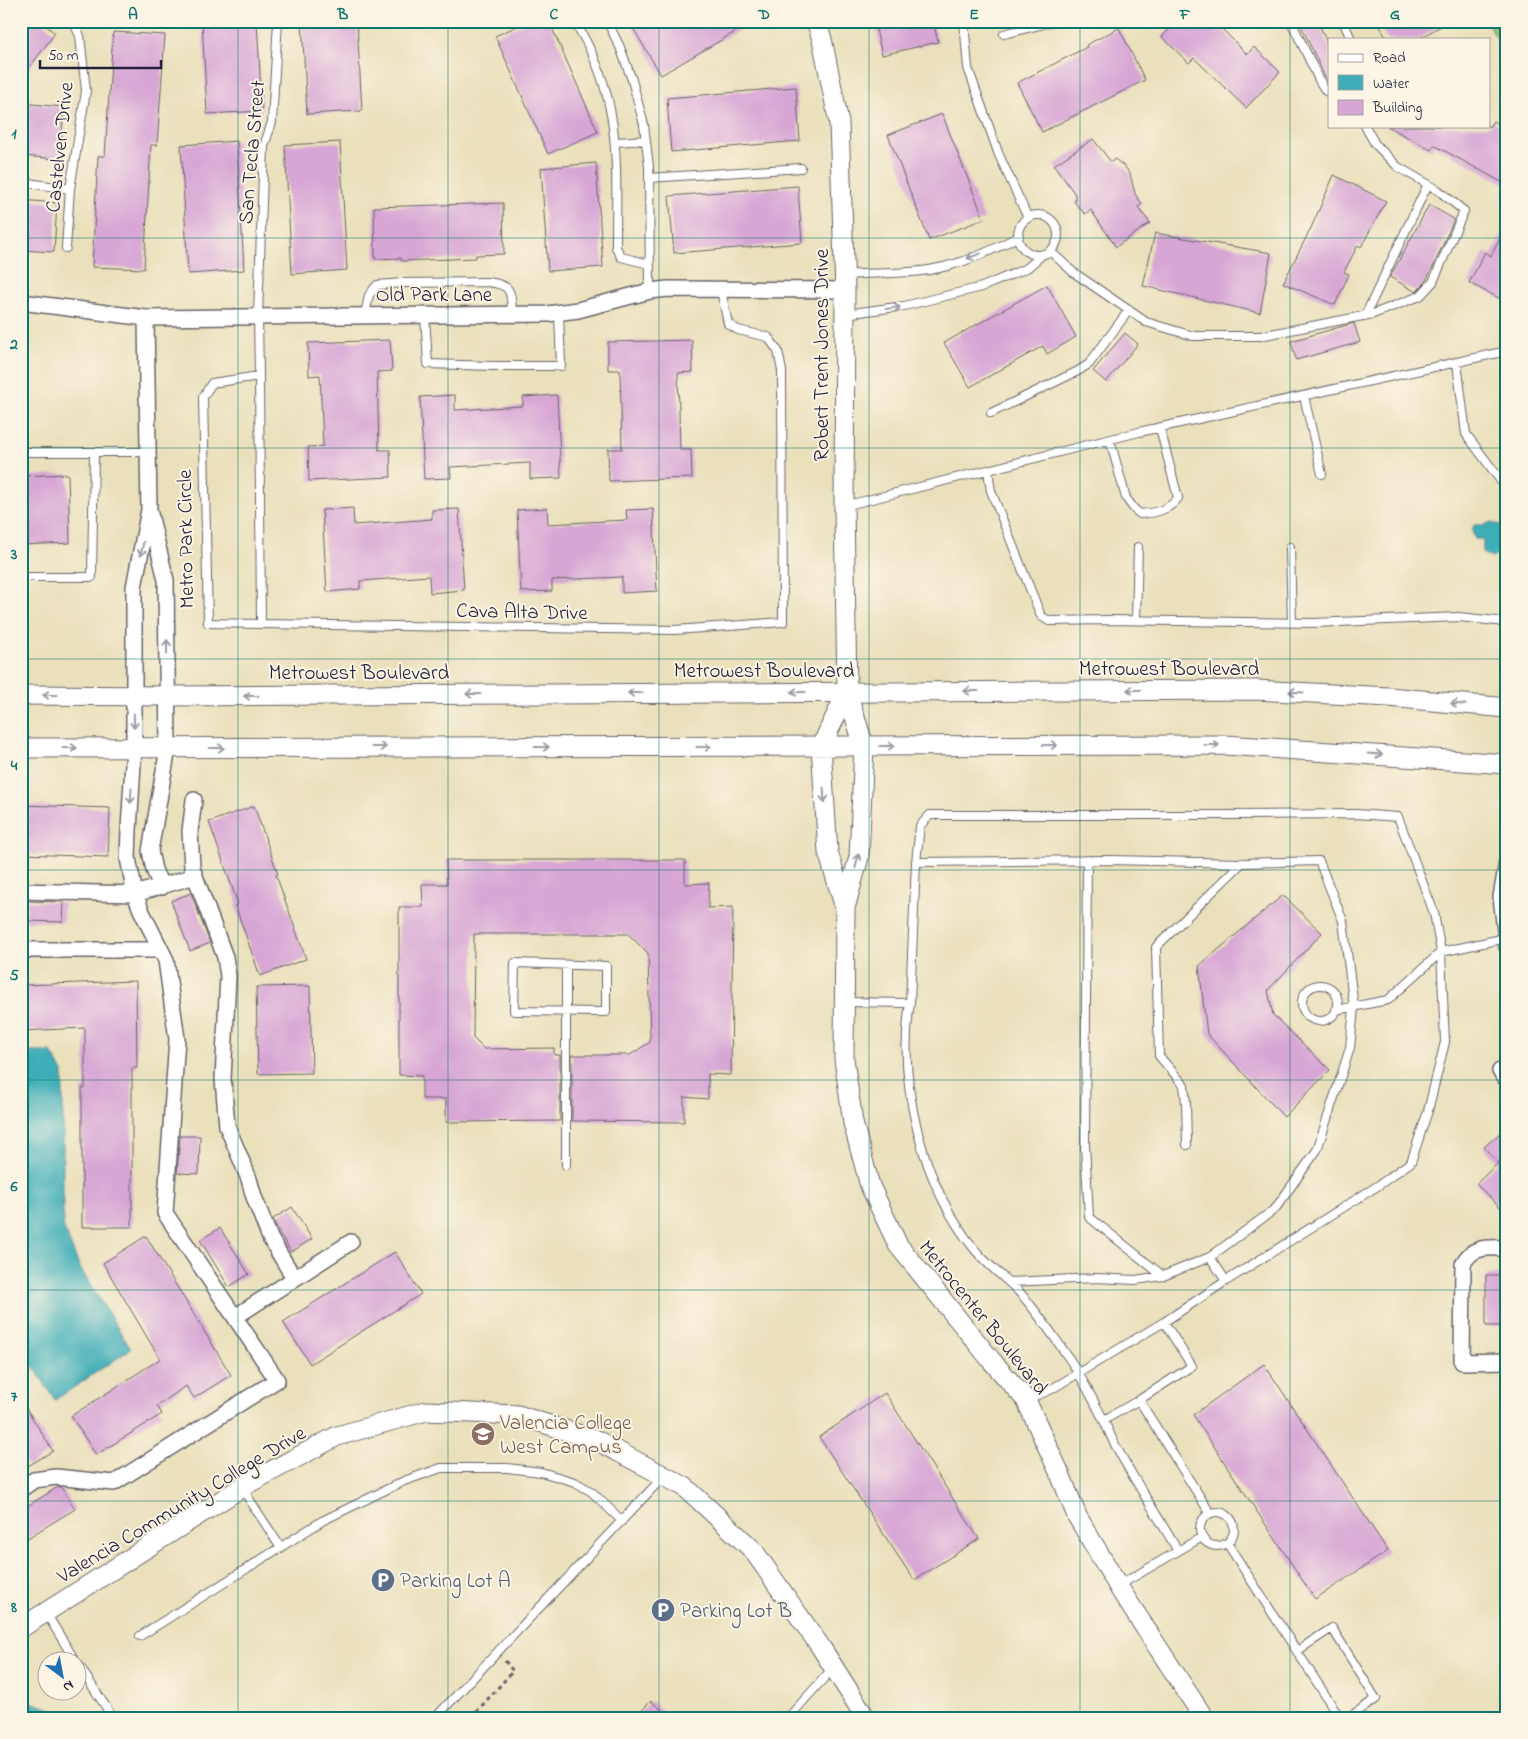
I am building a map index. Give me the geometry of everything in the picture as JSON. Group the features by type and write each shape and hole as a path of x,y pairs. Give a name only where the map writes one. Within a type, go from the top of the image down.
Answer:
{"street":[{"name":"Robert Trent Jones Drive","path":"816,21 822,39 839,123 845,282 844,506 846,692 864,746"},
{"name":"Old Park Lane","path":"21,302 146,318 547,314 578,310 650,291 668,289 721,290 845,282"},
{"name":"Metro Park Circle","path":"23,1483 56,1477 114,1483 277,1380 165,1213 177,1039 166,960 141,910 128,858 134,747 134,587 149,510 146,318"},
{"name":"Metro Park Circle","path":"149,510 166,580 168,748 150,851 154,870 162,886"},
{"name":"Metrowest Boulevard","path":"21,695 168,696 1256,690 1389,697 1507,708"},
{"name":"Robert Trent Jones Drive","path":"821,747 846,692"},
{"path":"21,748 1225,745 1507,764"},
{"name":"Metrocenter Boulevard","path":"864,746 859,857 846,908 844,1059 852,1119 870,1186 898,1245 985,1353 1026,1400 1077,1516 1118,1586 1204,1718"},
{"name":"Metrocenter Boulevard","path":"821,747 828,852 846,908"},
{"path":"194,800 190,831 192,868 225,957 228,976 223,1079 227,1126 249,1179 270,1238 294,1278"},
{"path":"1506,942 1501,897 1507,862"},
{"path":"21,892 136,894 195,876"},
{"path":"21,950 161,950"},
{"path":"235,1316 351,1242"},
{"path":"1507,1248 1475,1250 1467,1256 1463,1264 1462,1362 1507,1361"},
{"name":"Valencia Community College Drive","path":"21,1628 242,1488 337,1436 426,1410 518,1415 596,1440 685,1487 753,1550 834,1667 866,1718"}],"lane":[{"name":"Castelven Drive","path":"66,248 70,189 86,91 80,36 73,21"},
{"name":"San Tecla Street","path":"258,316 264,146 272,122 278,21"},
{"path":"574,21 594,56 603,78 610,105 616,142 616,248 621,257 649,264"},
{"path":"607,21 620,47 632,80 644,125 649,178 650,291"},
{"path":"964,21 968,68 998,155 1028,218"},
{"path":"1004,34 1055,21"},
{"path":"1291,21 1320,82 1328,92"},
{"path":"1344,21 1350,38"},
{"path":"845,314 904,306 982,287 1027,268 1047,252 1057,242 1058,231 1056,226 1049,218 1038,214 1028,218 1020,226 1020,243 1030,252 1047,252 1072,272 1146,322 1193,336 1260,336 1373,314 1420,296 1433,282 1464,211 1438,190 1398,167 1375,144 1365,128"},
{"path":"616,142 646,140"},
{"path":"649,178 801,168"},
{"path":"21,182 70,189"},
{"path":"1364,316 1428,184"},
{"path":"845,282 929,270 950,265 981,254 1019,236"},
{"path":"365,315 369,295 377,285 403,282 479,282 502,284 509,291 512,314"},
{"name":"Cava Alta Drive","path":"261,624 675,630 783,622 782,371 778,351 768,338 738,330 728,324 721,290"},
{"path":"991,413 1089,364 1129,310"},
{"path":"425,315 428,364 561,366 558,312"},
{"path":"258,316 261,624"},
{"path":"844,506 1160,428 1507,351"},
{"path":"1457,363 1466,434 1507,489"},
{"name":"Metro Park Circle","path":"259,376 212,383 204,397 208,623 261,624"},
{"path":"1304,396 1322,474"},
{"path":"1110,440 1126,498 1140,514 1156,512 1174,504 1178,498 1160,428"},
{"path":"21,452 148,452"},
{"path":"21,577 92,577 94,453"},
{"path":"988,470 991,491 1041,616 1048,622 1136,620 1314,624 1459,617 1497,621 1507,624"},
{"path":"1136,620 1138,547"},
{"path":"1290,547 1292,623"},
{"path":"1026,1400 1050,1390 1078,1373 1164,1322 1379,1185 1411,1162 1428,1111 1445,1042 1441,952 1434,913 1398,817 1356,814 930,815 920,826 916,862 910,1003 906,1025 907,1074 910,1102 932,1174 950,1213 977,1252 1021,1294 1078,1373 1104,1420 1116,1448 1178,1551"},
{"path":"916,862 1087,860 1242,863 1319,861 1343,921 1354,1008 1350,1048 1318,1150 1275,1209 1210,1258 1163,1276 1135,1280 1096,1278 1009,1282"},
{"path":"1087,860 1085,1145 1089,1216 1163,1276"},
{"path":"1187,1145 1184,1085 1159,1056 1156,947 1242,863"},
{"path":"1336,1010 1338,999 1331,989 1320,985 1314,986 1305,994 1303,1006 1308,1016 1318,1021 1329,1019 1336,1010 1388,1000 1441,952 1506,942"},
{"path":"515,963 606,966 606,1012 566,1012 514,1012 515,963"},
{"path":"566,965 566,1165"},
{"path":"844,1002 910,1003"},
{"path":"1210,1258 1226,1281"},
{"path":"1104,1420 1192,1366 1164,1322"},
{"path":"1139,1400 1210,1513"},
{"path":"140,1636 322,1521 404,1481 441,1468 506,1468 540,1472 575,1482 592,1492 622,1521"},
{"path":"435,1718 664,1476"},
{"path":"242,1488 281,1548"},
{"path":"1221,1512 1234,1522 1234,1534 1227,1543 1216,1546 1206,1542 1202,1537 1200,1532 1202,1521 1210,1513 1221,1512"},
{"path":"1118,1586 1202,1537"},
{"path":"1227,1543 1340,1718"},
{"path":"46,1613 70,1652"},
{"path":"1297,1651 1332,1628 1376,1699 1348,1718"},
{"path":"788,1718 834,1667"},
{"path":"88,1680 113,1718"}],"path":[{"path":"470,1718 513,1671 505,1661"}],"green space":[{"path":"1486,21 1507,21 1507,54"}],"water":[{"path":"1491,522 1501,525 1500,539 1507,539 1507,553 1499,553 1492,558 1483,553 1483,539 1475,539 1472,531 1474,525 1485,525"},
{"path":"21,1052 51,1052 63,1072 63,1226 80,1268 131,1349 55,1400 21,1347"},
{"path":"21,1699 52,1709 59,1718 21,1718"}],"building":[{"path":"21,21 40,21 55,33 21,79"},
{"path":"202,21 257,21 262,111 207,114"},
{"path":"302,21 357,21 362,111 307,114"},
{"path":"529,21 549,21 598,132 548,154 495,36"},
{"path":"645,21 754,21 661,75 633,28"},
{"path":"874,21 933,21 938,42 882,55"},
{"path":"1177,21 1214,21 1247,54 1254,47 1280,72 1246,108 1194,58 1189,63 1162,37"},
{"path":"1299,21 1318,21 1328,46 1328,84"},
{"path":"1377,21 1450,21 1420,38 1386,38"},
{"path":"1119,28 1145,80 1042,132 1017,83 1087,47 1086,45"},
{"path":"113,32 165,35 157,145 151,145 144,269 92,267 98,156 105,156"},
{"path":"796,87 800,141 671,152 667,98"},
{"path":"21,103 64,107 60,159 21,156"},
{"path":"942,114 984,219 929,240 888,135"},
{"path":"1493,121 1507,129 1507,185 1434,145 1431,150 1391,128 1490,128"},
{"path":"1093,139 1111,162 1115,159 1130,174 1135,194 1142,204 1138,207 1150,223 1116,247 1091,210 1085,214 1075,203 1075,194 1054,165"},
{"path":"237,141 244,270 188,274 181,145"},
{"path":"340,142 347,270 292,274 285,145"},
{"path":"596,163 603,267 548,271 541,168"},
{"path":"1334,175 1386,201 1361,247 1358,245 1344,272 1349,274 1335,305 1283,283 1311,228"},
{"path":"798,186 802,243 674,253 669,196"},
{"path":"21,200 57,203 54,252 21,250"},
{"path":"503,203 504,254 476,255 476,258 401,261 401,258 375,259 374,207"},
{"path":"1429,205 1454,219 1434,265 1424,284 1416,292 1390,277"},
{"path":"1507,225 1507,302 1469,283 1485,252 1491,256"},
{"path":"1155,233 1271,253 1260,313 1143,286"},
{"path":"1047,285 1076,337 1047,354 1043,346 970,387 944,343"},
{"path":"1354,323 1360,342 1296,360 1291,341"},
{"path":"1125,333 1138,344 1106,382 1093,371"},
{"path":"390,340 392,371 377,372 379,450 390,450 391,477 309,481 308,447 323,446 320,375 309,376 308,343"},
{"path":"692,340 693,372 678,373 680,450 691,450 692,478 609,481 608,449 622,449 620,370 608,370 608,342"},
{"path":"455,395 455,410 523,406 523,397 557,395 561,478 530,479 530,463 450,467 451,478 424,479 420,397"},
{"path":"68,474 70,543 21,545 21,476"},
{"path":"353,508 354,525 432,519 432,510 459,509 464,590 430,593 429,576 360,581 360,589 327,592 322,510"},
{"path":"547,508 548,524 627,520 626,510 653,509 657,591 622,593 622,577 552,580 552,591 521,592 517,510"},
{"path":"21,805 110,808 108,857 21,854"},
{"path":"254,806 306,959 260,976 235,905 238,904 209,822"},
{"path":"446,860 685,860 685,884 709,883 708,908 733,907 731,1075 708,1074 708,1099 684,1097 684,1122 572,1121 572,1055 630,1055 650,1042 648,953 628,934 474,934 473,1038 484,1049 554,1048 554,1055 560,1055 560,1121 446,1122 446,1099 422,1099 422,1076 399,1075 399,907 423,907 422,884 447,884"},
{"path":"191,893 210,943 190,951 171,901"},
{"path":"1283,895 1322,933 1268,990 1273,1015 1330,1070 1284,1117 1207,1034 1199,966"},
{"path":"27,901 64,902 63,922 26,921"},
{"path":"136,981 137,1068 132,1068 132,1227 82,1227 82,1088 85,1088 85,1028 21,1031 21,985"},
{"path":"310,986 312,1073 258,1074 256,987"},
{"path":"1507,1127 1507,1202 1501,1208 1476,1184 1498,1163 1484,1147"},
{"path":"180,1136 200,1136 199,1174 177,1173"},
{"path":"292,1207 312,1239 291,1252 273,1219"},
{"path":"220,1228 249,1274 229,1287 200,1240"},
{"path":"146,1236 231,1375 194,1398 186,1386 157,1406 162,1414 96,1455 71,1416 160,1359 103,1263"},
{"path":"395,1252 421,1294 310,1364 283,1322"},
{"path":"1486,1275 1507,1275 1507,1326 1486,1326"},
{"path":"1264,1364 1388,1551 1315,1599 1193,1415"},
{"path":"885,1393 979,1539 914,1580 819,1437"},
{"path":"21,1400 53,1451 28,1466 21,1455"},
{"path":"61,1487 75,1509 21,1542 21,1510"},
{"path":"651,1701 671,1718 634,1718"}],"place":[{"name":"Valencia College West Campus","path":"483,1434"},
{"name":"Parking Lot A","path":"383,1580"},
{"name":"Parking Lot B","path":"663,1610"}]}
